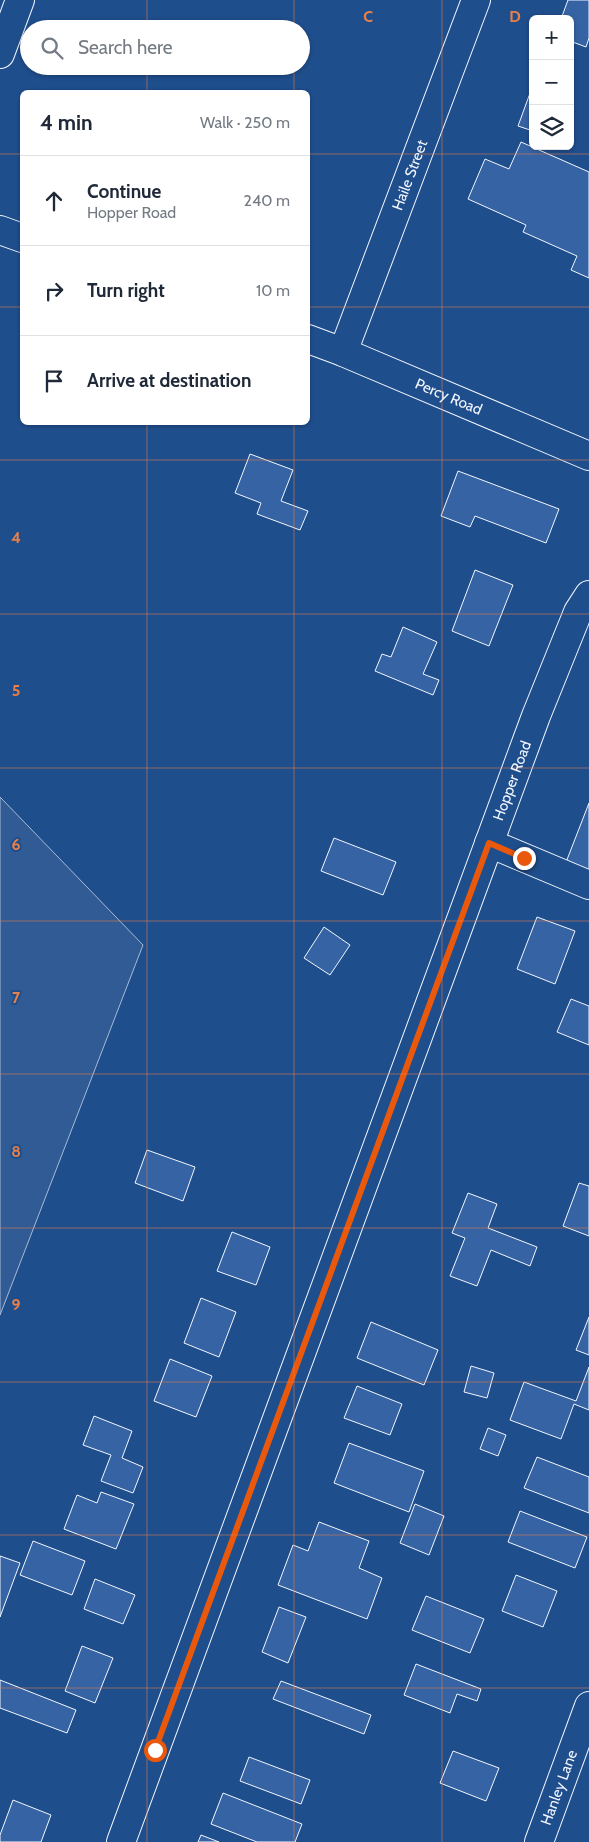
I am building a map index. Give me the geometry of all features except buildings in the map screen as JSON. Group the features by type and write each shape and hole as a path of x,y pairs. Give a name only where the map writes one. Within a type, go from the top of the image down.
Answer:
{"main road":[{"path":"0,54 20,0"},
{"name":"Haile Street","path":"343,352 476,0"},
{"path":"0,230 20,237"},
{"name":"Percy Road","path":"310,340 589,456"},
{"name":"Hopper Road","path":"121,1842 536,716 578,612 589,594"},
{"path":"489,843 589,885"},
{"name":"Hanley Lane","path":"539,1842 589,1706"}],"shaded area":[{"path":"0,797 143,945 0,1315"}],"route":[{"path":"155,1750 489,843 524,858"}]}
